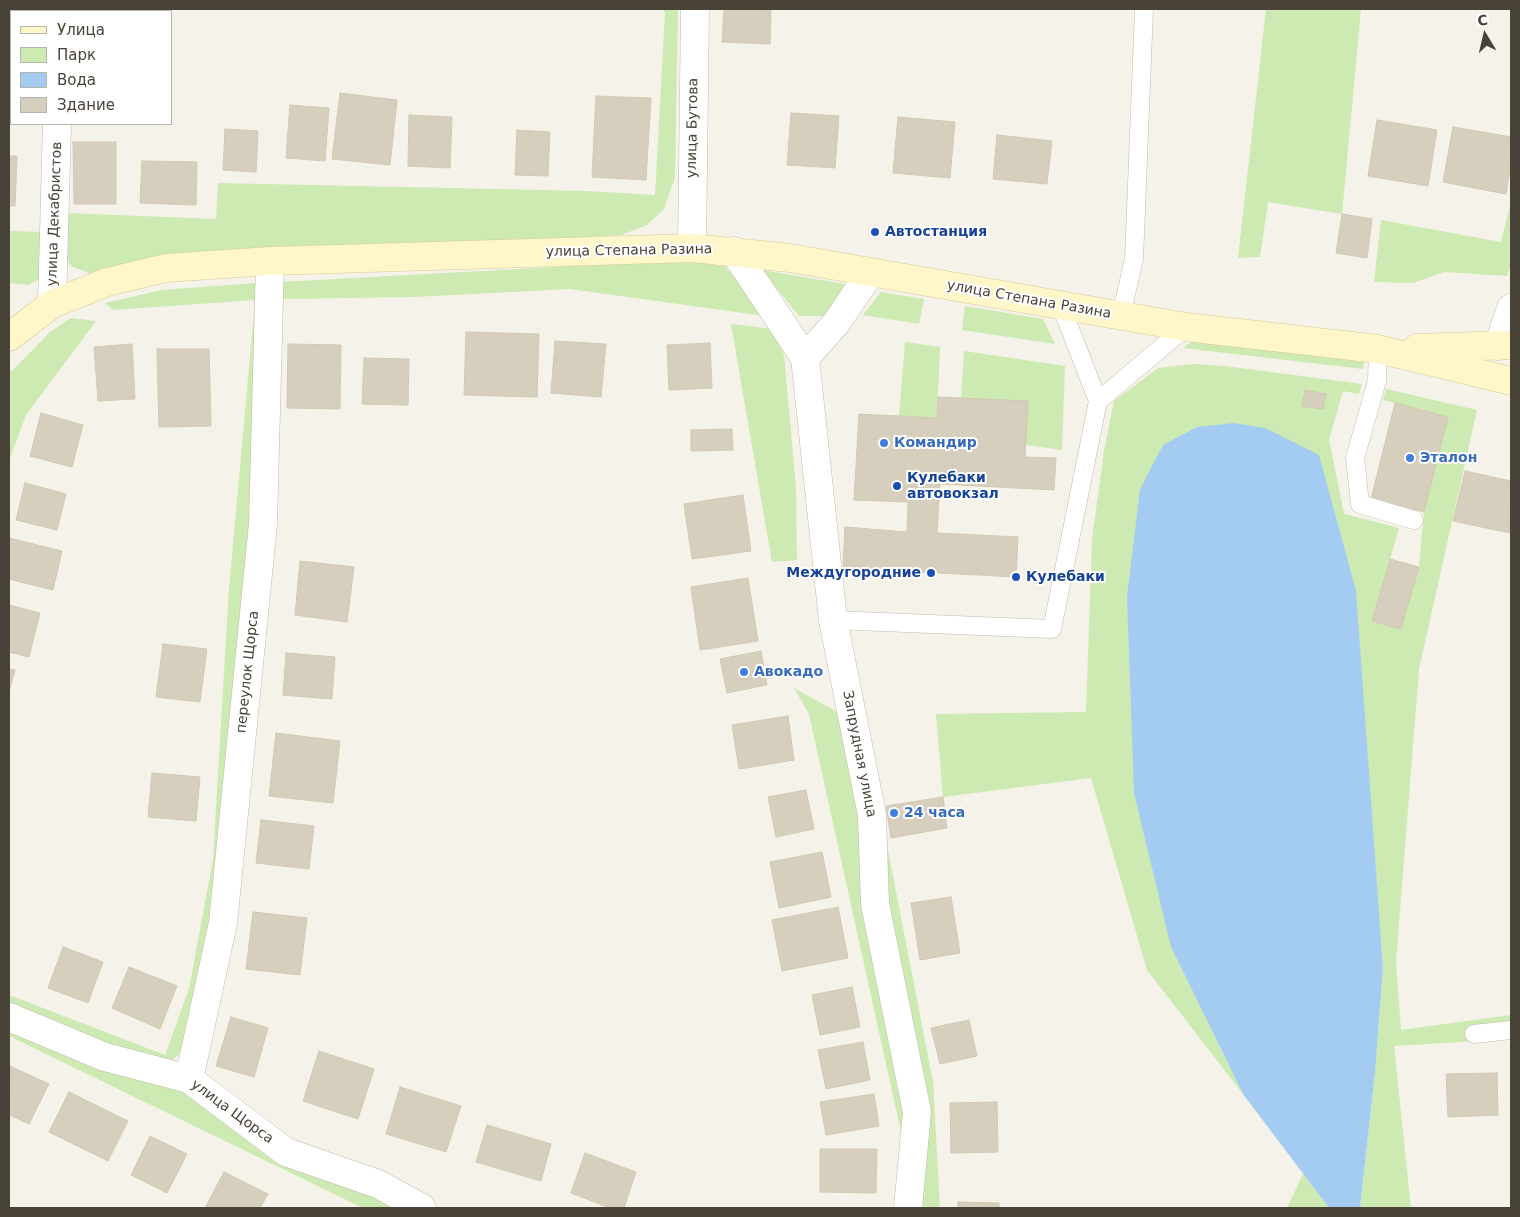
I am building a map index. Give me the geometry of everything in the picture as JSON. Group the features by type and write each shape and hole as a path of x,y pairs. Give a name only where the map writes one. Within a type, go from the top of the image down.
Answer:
{"main road":[{"name":"улица Степана Разина","path":"9,337 52,304 108,282 166,268 270,261 692,248 790,258 1186,327 1378,349 1511,381"},
{"name":"улица Степана Разина","path":"1378,349 1505,346"}],"street":[{"name":"улица Бутова","path":"692,248 695,9"},
{"name":"улица Декабристов","path":"52,304 57,125"},
{"name":"Запрудная улица","path":"734,252 806,358 833,620 872,815 875,904 917,1112 908,1208"},
{"name":"переулок Щорса","path":"189,1079 223,923 264,524 270,261"},
{"path":"806,358 837,322 870,273"},
{"path":"1505,346 1511,308"},
{"name":"улица Щорса","path":"9,1017 105,1057 189,1079 286,1152 378,1184 422,1208"}],"lane":[{"path":"1121,316 1134,259 1144,9"},
{"path":"833,620 1052,629 1098,401 1061,306"},
{"path":"1098,401 1186,327"},
{"path":"1378,349 1376,381 1355,458 1360,504 1414,520"},
{"path":"1474,1034 1511,1030"}],"green space":[{"path":"663,9 678,9 675,177 664,209 647,225 621,235 232,257 97,276 73,267 66,260 65,213 216,219 218,183 588,191 655,195 665,13"},
{"path":"1266,9 1361,9 1342,214 1268,202 1260,257 1238,258"},
{"path":"1511,202 1511,265 1507,276 1444,272 1413,283 1374,282 1381,220 1501,242"},
{"path":"9,231 41,232 44,277 28,285 9,283"},
{"path":"683,260 725,266 765,316 570,289 413,297 282,299 281,282"},
{"path":"762,270 845,284 824,316 799,316"},
{"path":"255,283 255,300 113,310 105,303 162,290"},
{"path":"881,292 924,299 919,324 863,315"},
{"path":"965,306 1043,319 1055,344 962,330"},
{"path":"254,312 261,313 251,537 214,921 190,1037 178,1055 166,1065 150,1063 9,1006 9,995 165,1055 189,989 213,859 229,588"},
{"path":"71,318 96,321 26,415 9,461 9,374 50,332"},
{"path":"731,324 773,329 784,355 796,487 797,560 772,562"},
{"path":"1194,340 1364,362 1363,369 1183,348"},
{"path":"905,342 940,347 937,418 899,416"},
{"path":"964,351 1065,366 1062,450 1026,445 961,398"},
{"path":"1194,364 1225,366 1362,384 1359,394 1343,391 1329,440 1344,514 1399,528 1372,620 1401,629 1419,567 1424,512 1448,417 1383,400 1386,389 1477,410 1419,669 1396,962 1401,1030 1511,1015 1511,1039 1394,1046 1411,1208 1360,1208 1375,1073 1383,968 1366,743 1171,947 1243,1094 1147,970 1091,778 943,797 936,714 1086,712 1092,539 1104,451 1114,401 1158,368"},
{"path":"794,688 841,714 864,813 907,1112 899,1208 901,1132 809,714"},
{"path":"880,809 933,1082 940,1208 919,1208 886,904"},
{"path":"9,1025 184,1086 406,1208 363,1208 9,1036"},
{"path":"1303,1174 1329,1208 1287,1208"}],"water":[{"path":"1234,423 1265,428 1319,455 1356,591 1383,968 1375,1073 1360,1208 1329,1208 1243,1094 1171,947 1134,793 1127,597 1140,489 1163,445 1197,427"}],"building":[{"path":"724,9 771,10 770,44 722,42"},
{"path":"340,93 397,100 390,165 332,159"},
{"path":"596,96 651,98 646,180 592,177"},
{"path":"290,105 329,108 325,161 286,158"},
{"path":"791,113 839,116 835,168 787,165"},
{"path":"409,115 452,117 450,168 408,166"},
{"path":"898,117 955,122 950,178 893,173"},
{"path":"1377,120 1437,130 1428,186 1368,176"},
{"path":"1453,127 1511,137 1511,163 1506,194 1443,182"},
{"path":"225,129 258,131 256,172 223,170"},
{"path":"517,130 550,132 548,176 515,175"},
{"path":"997,135 1052,141 1047,184 993,179"},
{"path":"73,142 116,142 116,204 74,204"},
{"path":"9,156 17,156 15,206 9,206"},
{"path":"142,161 197,162 196,205 140,203"},
{"path":"1342,214 1372,219 1367,258 1336,253"},
{"path":"466,332 539,334 537,397 464,395"},
{"path":"555,341 606,344 601,397 551,393"},
{"path":"710,343 712,388 669,390 667,345"},
{"path":"132,344 135,399 98,401 94,347"},
{"path":"288,344 341,345 340,409 287,408"},
{"path":"157,349 209,349 211,426 159,427"},
{"path":"364,358 409,359 408,405 362,404"},
{"path":"1305,390 1326,394 1323,409 1302,406"},
{"name":"Кулебаки автовокзал","path":"938,397 1028,401 1025,457 1056,458 1054,490 940,484 937,533 1018,537 1016,577 843,568 845,527 907,532 908,502 854,500 859,414 937,418"},
{"name":"Эталон","path":"1395,403 1448,417 1424,512 1371,499"},
{"path":"41,413 83,425 72,467 30,456"},
{"path":"732,429 733,450 691,451 691,430"},
{"path":"1465,471 1511,481 1510,533 1453,521"},
{"path":"25,483 66,494 57,530 16,520"},
{"path":"743,495 751,551 692,559 684,504"},
{"path":"9,538 62,551 53,590 9,579"},
{"path":"1390,559 1419,567 1401,629 1372,621"},
{"path":"300,561 354,567 347,622 295,615"},
{"path":"748,578 758,641 700,650 691,587"},
{"path":"9,605 40,613 29,657 9,652"},
{"path":"163,644 207,649 200,702 156,697"},
{"name":"Авокадо","path":"761,651 767,685 727,693 720,659"},
{"path":"286,653 335,657 332,699 283,695"},
{"path":"9,669 15,670 9,692"},
{"path":"788,716 794,760 739,769 732,725"},
{"path":"276,733 340,741 333,803 269,796"},
{"path":"152,773 200,777 196,821 148,817"},
{"path":"806,790 814,829 776,837 768,797"},
{"path":"943,797 947,828 891,838 886,806"},
{"path":"261,820 314,826 309,869 256,863"},
{"path":"822,852 831,897 779,908 770,862"},
{"path":"951,897 960,953 920,960 911,903"},
{"path":"838,907 848,958 782,971 772,920"},
{"path":"253,912 307,918 300,975 246,969"},
{"path":"63,947 103,962 88,1003 48,988"},
{"path":"129,967 177,986 160,1029 112,1008"},
{"path":"852,987 860,1027 820,1035 812,995"},
{"path":"231,1017 268,1028 254,1077 216,1066"},
{"path":"969,1020 977,1056 940,1064 931,1028"},
{"path":"863,1042 870,1080 826,1089 818,1050"},
{"path":"319,1051 374,1069 358,1119 303,1101"},
{"path":"10,1066 49,1084 29,1124 9,1115"},
{"path":"1497,1073 1498,1115 1448,1117 1446,1074"},
{"path":"400,1087 461,1106 446,1152 386,1134"},
{"path":"69,1092 128,1121 108,1161 49,1132"},
{"path":"874,1094 879,1126 826,1135 820,1102"},
{"path":"997,1102 998,1152 951,1153 950,1103"},
{"path":"487,1125 551,1144 541,1181 476,1162"},
{"path":"150,1136 187,1154 167,1193 131,1175"},
{"path":"820,1149 877,1149 876,1193 820,1192"},
{"path":"585,1153 636,1172 624,1208 610,1208 571,1193"},
{"path":"224,1172 268,1194 260,1208 205,1208"},
{"path":"958,1202 999,1203 999,1208 958,1208"}],"place":[{"name":"Автостанция","path":"875,232"},
{"name":"Командир","path":"884,443"},
{"name":"Эталон","path":"1410,458"},
{"name":"Кулебаки автовокзал","path":"897,486"},
{"name":"Междугородние","path":"931,573"},
{"name":"Кулебаки","path":"1016,577"},
{"name":"Авокадо","path":"744,672"},
{"name":"24 часа","path":"894,813"}]}
